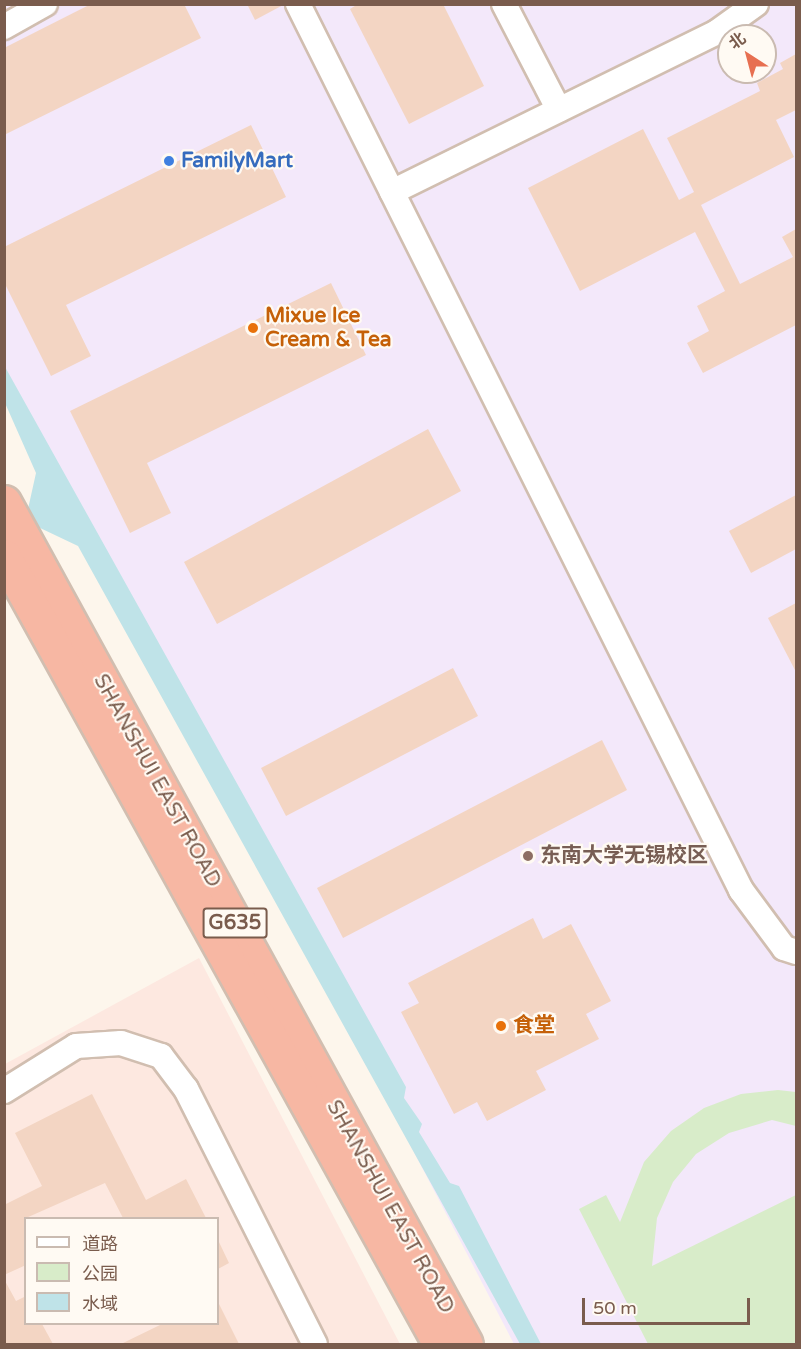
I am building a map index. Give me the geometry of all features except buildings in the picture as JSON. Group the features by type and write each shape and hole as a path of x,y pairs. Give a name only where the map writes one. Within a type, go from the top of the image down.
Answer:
{"highway":[{"name":"SHANSHUI EAST ROAD","path":"4,502 466,1344"},
{"name":"SHANSHUI EAST ROAD","path":"4,556 440,1344"}],"lane":[{"path":"4,27 45,4"},
{"path":"298,4 741,890 784,948 796,952"},
{"path":"504,4 559,110"},
{"path":"392,192 717,32 749,7"},
{"path":"4,1091 76,1046 121,1043 161,1056 186,1089 305,1341"}],"shaded area":[{"name":"东南大学无锡校区","path":"5,5 796,5 796,1344 514,1344 5,368"},
{"path":"199,958 400,1344 5,1344 5,1064"}],"green space":[{"path":"778,1090 796,1092 796,1126 772,1120 729,1133 696,1154 673,1182 657,1218 652,1266 796,1195 796,1344 648,1344 579,1209 606,1195 620,1222 644,1162 671,1131 704,1108 741,1094"}],"water":[{"path":"4,365 406,1087 404,1098 422,1124 419,1132 450,1183 459,1186 541,1344 520,1344 78,546 38,527 28,509 36,473 5,403"}],"place":[{"name":"FamilyMart","path":"169,161"},
{"name":"Mixue Ice Cream & Tea","path":"253,328"},
{"name":"东南大学无锡校区","path":"528,856"},
{"name":"食堂","path":"501,1026"}]}
